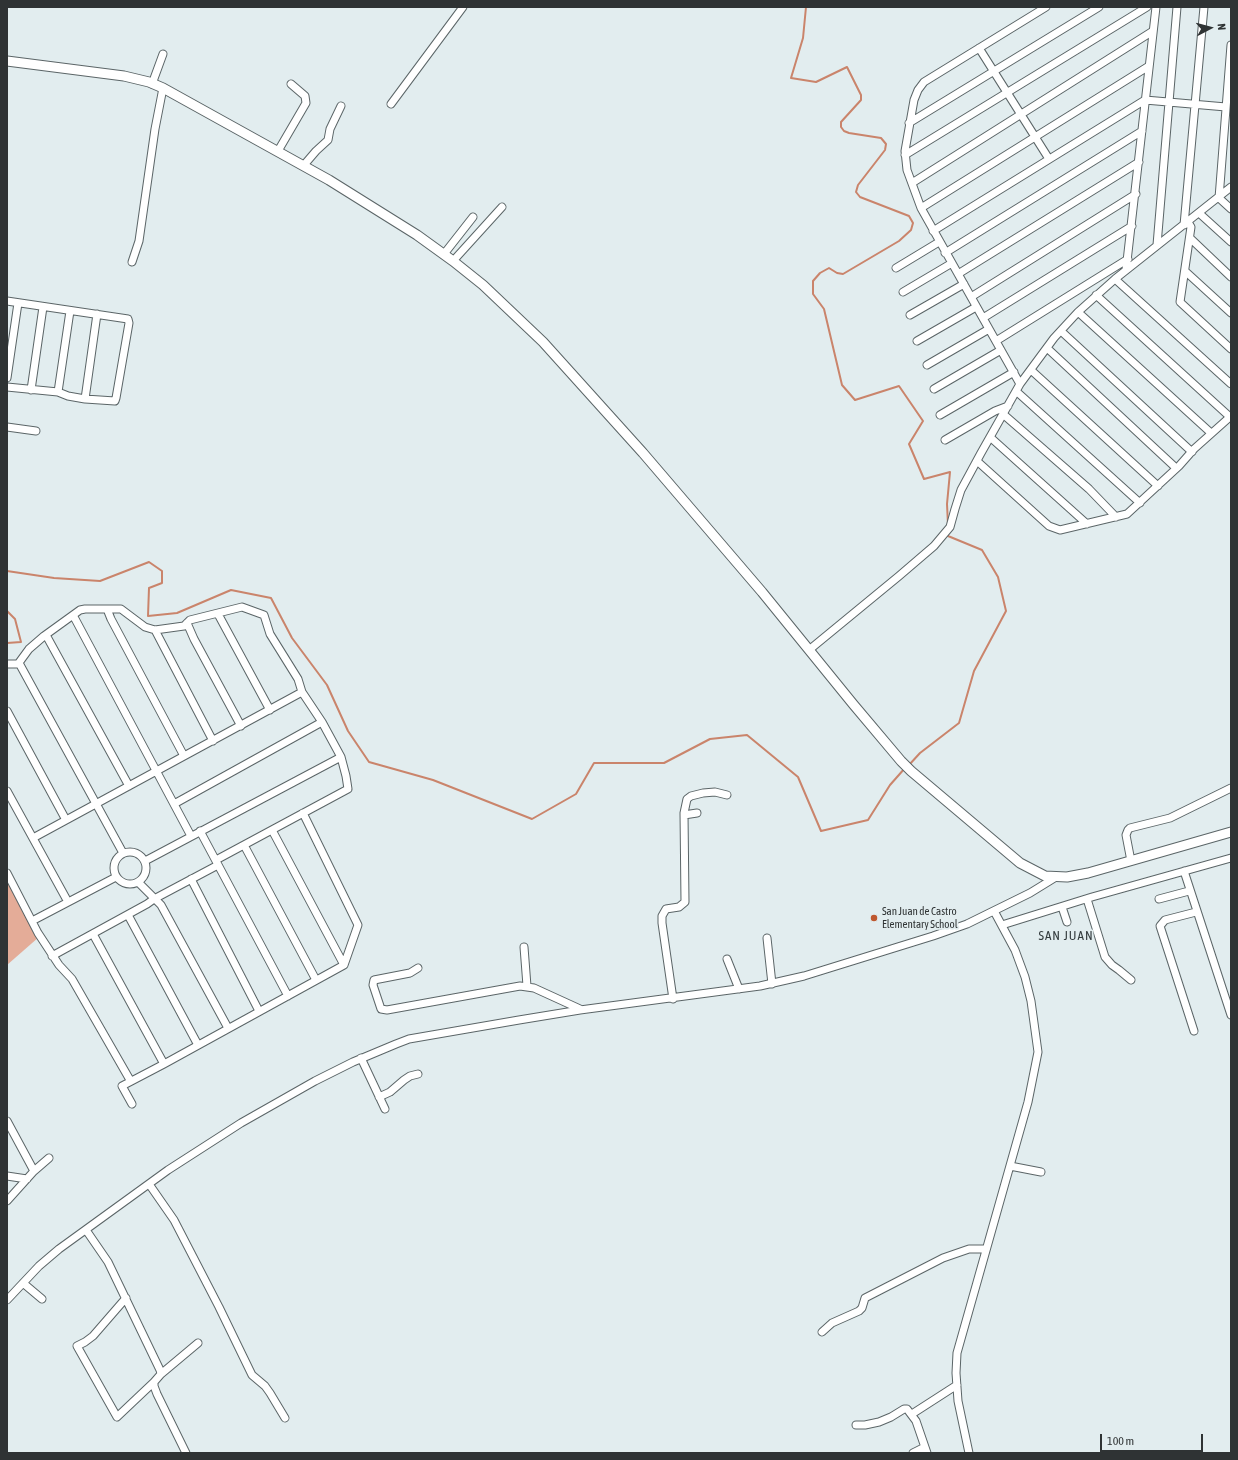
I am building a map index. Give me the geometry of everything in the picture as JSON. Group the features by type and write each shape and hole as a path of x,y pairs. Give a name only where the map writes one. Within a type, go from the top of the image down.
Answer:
{"street":[{"path":"1020,384 921,208 907,170 905,155 909,123 914,100 918,90 924,82 1046,7"},
{"path":"909,123 1099,7"},
{"path":"905,155 1148,7"},
{"path":"1126,270 1136,194 1156,7"},
{"path":"1157,245 1177,7"},
{"path":"1186,224 1204,7"},
{"path":"391,104 460,8"},
{"path":"912,183 1153,31"},
{"path":"1219,198 1231,45"},
{"path":"980,48 1049,159"},
{"path":"152,84 163,54"},
{"path":"7,61 112,74 163,88 304,165 417,235 453,261 483,285 543,342 644,453 762,592 901,761 1020,863 1045,876 1066,878 1231,832"},
{"path":"921,208 1149,66"},
{"path":"278,151 306,103 305,96 291,84"},
{"path":"132,262 139,241 154,136 163,88"},
{"path":"933,231 1145,100 1226,107"},
{"path":"304,165 328,140 330,129 341,106"},
{"path":"946,253 1142,131"},
{"path":"958,274 1139,162"},
{"path":"809,650 934,546 950,527 954,509 961,490 990,437 1020,384 1060,331 1078,312 1115,279 1231,187"},
{"path":"971,297 1136,194"},
{"path":"1219,198 1231,209"},
{"path":"453,261 502,207"},
{"path":"1199,213 1231,242"},
{"path":"444,254 473,217"},
{"path":"1186,224 1191,227 1180,302 1231,349"},
{"path":"983,318 1132,226"},
{"path":"1190,238 1231,277"},
{"path":"896,268 939,242"},
{"path":"996,341 1128,259"},
{"path":"903,292 952,264"},
{"path":"1185,271 1231,313"},
{"path":"1115,279 1231,384"},
{"path":"910,315 964,284"},
{"path":"977,461 1049,526 1060,530 1127,514 1158,486 1211,433 1230,417 1096,295"},
{"path":"7,301 128,319 129,323 116,400 105,401 85,399 68,396 58,392 7,387"},
{"path":"7,378 18,303"},
{"path":"31,390 43,307"},
{"path":"917,341 976,307"},
{"path":"58,392 70,311"},
{"path":"1078,312 1211,433"},
{"path":"85,399 97,314"},
{"path":"927,365 989,329"},
{"path":"1060,331 1192,452"},
{"path":"1047,348 1176,468"},
{"path":"934,390 1001,350"},
{"path":"1031,370 1158,486"},
{"path":"940,415 1014,372"},
{"path":"1016,391 1140,503"},
{"path":"945,440 995,411 1008,406"},
{"path":"1003,414 1089,489 1116,516"},
{"path":"7,427 36,431"},
{"path":"990,437 1087,524"},
{"path":"7,664 18,664 29,649 46,634 80,610 121,609 146,628 155,630 184,626 190,620 242,607 264,615 270,634 298,679 302,692 322,722 341,757 346,776 348,789 244,845 191,879 52,956"},
{"path":"107,609 111,620 184,756"},
{"path":"218,614 270,710"},
{"path":"73,615 191,836"},
{"path":"187,623 194,639 241,726"},
{"path":"155,630 213,741"},
{"path":"46,634 129,786"},
{"path":"19,663 122,854"},
{"path":"33,838 302,692"},
{"path":"7,711 66,820"},
{"path":"174,804 322,722"},
{"path":"145,861 341,757"},
{"path":"1131,860 1126,835 1130,828 1170,818 1231,788"},
{"path":"7,791 68,902"},
{"path":"672,998 662,916 666,909 679,907 686,902 684,814 687,799 703,792 715,792 727,795"},
{"path":"132,1104 122,1086 130,1080 164,1064 344,965 358,925 303,813"},
{"path":"684,814 697,813"},
{"path":"272,830 344,965"},
{"path":"200,831 288,996"},
{"path":"244,845 316,980"},
{"path":"135,852 145,861 145,874 138,882 128,884 122,883 116,877 114,864 116,859 122,854 135,852"},
{"path":"1002,924 1231,858"},
{"path":"1184,871 1196,912 1231,1015"},
{"path":"7,873 52,956 72,978 130,1080"},
{"path":"32,921 116,877"},
{"path":"7,1300 59,1249 168,1170 241,1123 361,1058 409,1039 580,1010 772,984 804,976 967,924 1030,893 1056,877"},
{"path":"191,879 259,1011"},
{"path":"138,882 161,905 228,1028"},
{"path":"1159,899 1190,891"},
{"path":"1086,899 1105,957 1112,965 1131,980"},
{"path":"1062,907 1068,922"},
{"path":"969,1453 958,1401 957,1353 1028,1102 1038,1052 1031,1000 1025,977 1015,950 994,911"},
{"path":"1194,1031 1160,926 1166,920 1196,912"},
{"path":"128,915 198,1045"},
{"path":"93,934 164,1064"},
{"path":"767,938 772,984"},
{"path":"524,947 527,986"},
{"path":"727,959 738,989"},
{"path":"418,968 410,973 374,980 372,985 381,1009 386,1010 514,986 527,986 539,990 580,1010"},
{"path":"361,1058 385,1110"},
{"path":"379,1097 390,1092 410,1076 418,1074"},
{"path":"7,1121 34,1171"},
{"path":"7,1201 34,1171 49,1158"},
{"path":"1010,1166 1041,1172"},
{"path":"7,1176 27,1179"},
{"path":"149,1184 174,1220 252,1375 268,1390 285,1418"},
{"path":"86,1230 108,1262 161,1374"},
{"path":"822,1332 832,1323 859,1311 862,1308 865,1298 943,1258 969,1249 986,1249"},
{"path":"23,1283 42,1299"},
{"path":"126,1298 93,1336 77,1346 117,1417 161,1374 198,1342"},
{"path":"154,1382 157,1394 186,1453"},
{"path":"912,1414 957,1385"},
{"path":"856,1425 879,1422 891,1417 905,1408 912,1414 916,1421 926,1450 913,1453"}],"shaded area":[{"path":"7,876 39,937 7,965"}],"waterway":[{"path":"806,7 803,38 791,78 816,82 847,67 861,95 861,100 841,122 841,127 844,131 849,133 881,138 886,144 885,150 858,185 856,192 860,197 909,216 913,223 911,230 899,241 843,274 837,273 829,268 820,273 813,281 813,294 824,309 842,385 855,400 899,386 923,421 909,444 924,479 950,472 947,504 948,525"},
{"path":"909,765 920,753 959,723 974,671 1006,611 998,577 982,550 948,536 948,533"},
{"path":"7,571 54,578 100,581 149,562 162,571 162,583 149,588 148,616 177,613 231,590 271,598 292,638 327,685 348,731 369,762 433,780 532,819 576,794 594,763 664,763 710,739 747,735 798,777 821,831 868,820 890,785 905,768"},
{"path":"7,611 15,619 21,642 7,643"}],"place":[{"name":"San Juan de Castro Elementary School","path":"874,918"}],"district":[{"name":"SAN JUAN","path":"1066,936"}]}
